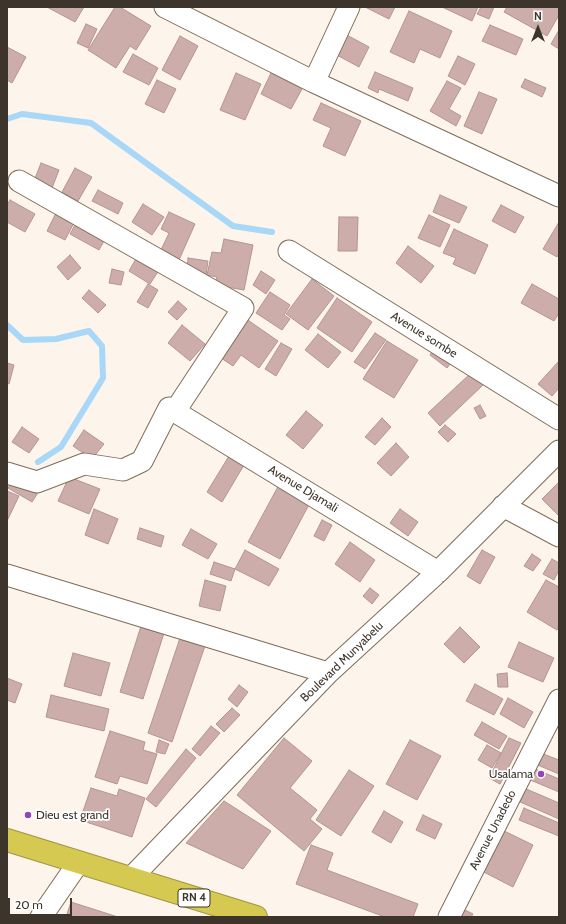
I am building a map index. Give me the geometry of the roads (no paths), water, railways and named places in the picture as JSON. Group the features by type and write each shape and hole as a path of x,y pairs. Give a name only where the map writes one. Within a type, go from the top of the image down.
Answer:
{"highway":[{"name":"RN 4","path":"7,840 256,917"}],"street":[{"path":"165,7 314,82 559,196"},
{"path":"314,82 349,7"},
{"path":"7,473 37,482 84,464 124,470 142,460 172,410 243,308 19,181"},
{"name":"Avenue sombe","path":"289,251 559,419"},
{"name":"Avenue Djamali","path":"172,410 438,572"},
{"name":"Boulevard Munyabelu","path":"131,878 328,673 438,572 559,451"},
{"path":"503,506 559,536"},
{"path":"7,575 328,673"},
{"name":"Avenue Unadedo","path":"449,917 559,700"},
{"path":"41,917 79,862"}],"waterway":[{"path":"7,119 22,114 91,123 233,226 272,232"},
{"path":"7,325 23,340 56,339 89,331 102,346 103,378 61,447 38,462"}],"place":[{"name":"Usalama","path":"541,774"},
{"name":"Dieu est grand","path":"28,815"}]}
